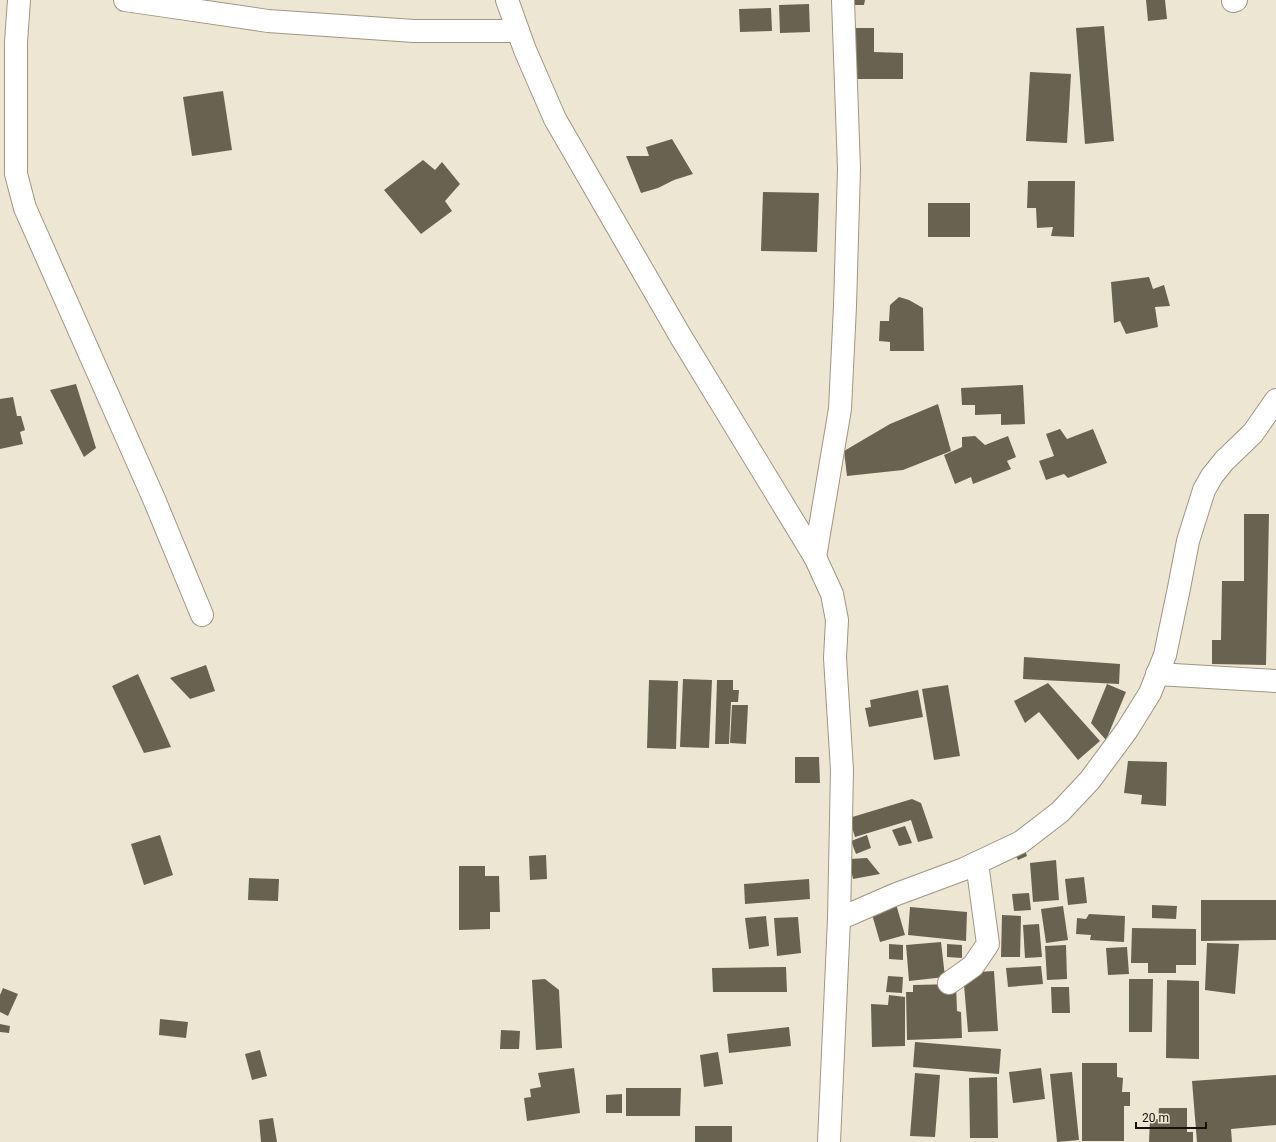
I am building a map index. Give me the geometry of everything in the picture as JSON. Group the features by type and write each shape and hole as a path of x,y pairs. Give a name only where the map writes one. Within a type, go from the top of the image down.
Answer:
{"street":[{"path":"19,0 16,42 16,174 25,208 154,499 202,615"},
{"path":"125,0 268,21 414,31 518,31"},
{"path":"507,0 518,31 555,119 681,337 816,557 832,594 837,620 835,658 842,770 839,919 828,1142"},
{"path":"816,557 840,409 845,306 849,169 843,0"},
{"path":"839,919 894,895 977,863 1021,842 1060,812 1090,780 1127,730 1150,693 1165,655 1180,588 1188,541 1204,490 1212,476 1224,461 1253,433 1276,400"},
{"path":"1157,674 1276,681"},
{"path":"949,983 973,966 988,944 977,863"}],"building":[{"path":"849,0 865,0 864,5 849,5"},
{"path":"1146,0 1165,0 1167,19 1148,21"},
{"path":"809,4 810,32 780,33 779,5"},
{"path":"771,8 772,31 740,32 739,9"},
{"path":"1104,26 1114,141 1085,144 1076,28"},
{"path":"855,28 874,28 874,52 903,53 903,79 854,79"},
{"path":"1030,72 1071,74 1067,143 1026,141"},
{"path":"223,91 232,150 192,156 183,97"},
{"path":"672,139 693,174 641,193 626,156 649,156 646,147"},
{"path":"423,160 435,170 442,162 460,184 445,201 452,211 421,234 384,190"},
{"path":"1028,181 1075,181 1074,237 1051,236 1053,227 1037,228 1036,208 1027,208"},
{"path":"763,192 819,193 817,252 761,251"},
{"path":"928,203 970,203 970,237 928,237"},
{"path":"1149,277 1153,289 1164,285 1170,306 1155,307 1158,327 1126,334 1120,321 1114,323 1111,282"},
{"path":"899,297 909,300 923,308 924,351 890,351 890,342 879,341 880,321 889,321 890,305"},
{"path":"76,384 96,448 84,457 50,390"},
{"path":"1023,385 1025,424 1001,425 1001,414 975,415 975,405 962,405 961,388"},
{"path":"13,397 17,416 21,416 25,430 20,432 23,444 0,449 0,399"},
{"path":"938,404 951,451 903,470 847,476 844,451 890,424"},
{"path":"1060,429 1067,439 1093,429 1107,463 1068,478 1064,474 1046,480 1039,461 1054,456 1046,434"},
{"path":"975,436 985,445 1008,436 1016,457 1007,461 1011,469 973,484 971,477 955,484 944,455 962,447 962,437"},
{"path":"1244,514 1269,514 1266,665 1212,664 1212,640 1221,640 1222,581 1244,581"},
{"path":"1024,657 1120,664 1119,684 1023,679"},
{"path":"206,665 215,691 190,699 170,678"},
{"path":"138,674 171,747 144,753 112,686"},
{"path":"683,679 712,680 709,748 680,747"},
{"path":"649,680 678,681 676,749 647,748"},
{"path":"717,680 733,680 733,690 739,690 738,702 731,702 729,744 715,744"},
{"path":"1048,683 1100,741 1078,760 1039,712 1025,723 1014,701"},
{"path":"1107,684 1126,692 1106,740 1091,723"},
{"path":"948,685 960,756 934,760 922,689"},
{"path":"918,690 923,717 869,727 865,708 871,707 870,700"},
{"path":"732,705 748,705 746,744 730,743"},
{"path":"795,757 819,757 820,783 795,783"},
{"path":"1128,761 1167,762 1166,806 1141,804 1142,795 1124,793"},
{"path":"912,799 921,803 933,838 918,842 911,820 855,837 849,818"},
{"path":"905,826 912,843 899,846 892,830"},
{"path":"160,835 173,875 144,885 131,844"},
{"path":"867,835 871,848 856,854 851,841"},
{"path":"1024,848 1027,856 1018,860 1014,852"},
{"path":"546,855 547,879 530,880 529,856"},
{"path":"867,858 880,874 853,879 849,859"},
{"path":"1056,860 1059,900 1033,902 1030,863"},
{"path":"459,866 485,866 485,876 499,876 500,912 490,912 490,929 459,930"},
{"path":"1084,877 1087,903 1068,905 1065,879"},
{"path":"249,878 279,879 278,901 248,900"},
{"path":"809,879 810,899 745,904 744,884"},
{"path":"1029,893 1031,910 1014,911 1012,894"},
{"path":"1201,900 1276,900 1276,940 1201,941"},
{"path":"896,904 905,935 880,942 871,911"},
{"path":"1152,905 1177,906 1176,919 1152,918"},
{"path":"1063,906 1068,940 1046,943 1041,909"},
{"path":"910,907 967,912 966,941 908,935"},
{"path":"1089,914 1125,916 1124,942 1090,940 1091,935 1076,934 1077,918 1086,919"},
{"path":"1002,915 1021,916 1020,957 1001,957"},
{"path":"766,916 769,946 749,949 745,918"},
{"path":"798,917 801,953 777,956 774,918"},
{"path":"1039,924 1042,957 1025,958 1023,925"},
{"path":"1132,928 1196,929 1196,965 1176,965 1176,973 1148,973 1148,963 1131,963"},
{"path":"941,942 945,977 909,981 906,945"},
{"path":"1207,943 1239,944 1235,994 1205,990"},
{"path":"889,944 903,945 903,960 889,959"},
{"path":"947,944 962,945 962,958 947,957"},
{"path":"1066,945 1067,979 1047,980 1045,946"},
{"path":"1127,947 1129,974 1108,975 1106,948"},
{"path":"1041,966 1043,984 1008,987 1006,968"},
{"path":"786,967 787,992 713,992 712,968"},
{"path":"994,971 998,1031 968,1032 963,973"},
{"path":"888,976 903,977 902,993 886,992"},
{"path":"545,979 559,990 562,1048 536,1050 532,980"},
{"path":"1129,979 1153,979 1152,1032 1129,1032"},
{"path":"1167,980 1199,981 1199,1059 1166,1058"},
{"path":"956,984 957,1011 961,1012 962,1038 907,1040 906,992 913,992 913,985"},
{"path":"1051,987 1069,987 1070,1013 1052,1013"},
{"path":"3,988 18,994 8,1016 0,1012 0,995"},
{"path":"889,995 905,997 905,1046 872,1047 871,1004 888,1005"},
{"path":"160,1019 188,1022 186,1038 159,1035"},
{"path":"0,1024 10,1026 9,1033 0,1032"},
{"path":"789,1027 791,1046 729,1053 727,1034"},
{"path":"501,1030 520,1031 519,1049 500,1049"},
{"path":"915,1042 1001,1049 999,1074 913,1067"},
{"path":"260,1050 267,1076 252,1080 245,1054"},
{"path":"718,1052 723,1084 704,1087 700,1055"},
{"path":"1082,1063 1117,1063 1117,1077 1123,1078 1122,1092 1130,1092 1130,1106 1124,1106 1124,1141 1082,1141"},
{"path":"574,1068 580,1113 527,1121 524,1098 531,1097 530,1089 541,1087 538,1073"},
{"path":"1041,1068 1045,1099 1013,1103 1009,1072"},
{"path":"1072,1072 1079,1140 1057,1142 1050,1074"},
{"path":"915,1073 940,1075 935,1137 910,1136"},
{"path":"1276,1075 1276,1125 1231,1129 1232,1142 1197,1142 1192,1081"},
{"path":"997,1077 998,1138 970,1138 969,1078"},
{"path":"626,1088 681,1088 680,1116 626,1116"},
{"path":"622,1094 622,1113 606,1113 606,1095"},
{"path":"1159,1108 1187,1108 1187,1132 1193,1132 1193,1142 1149,1142 1150,1119 1158,1119"},
{"path":"273,1118 277,1142 261,1142 259,1120"},
{"path":"695,1126 732,1126 732,1142 695,1142"}]}
